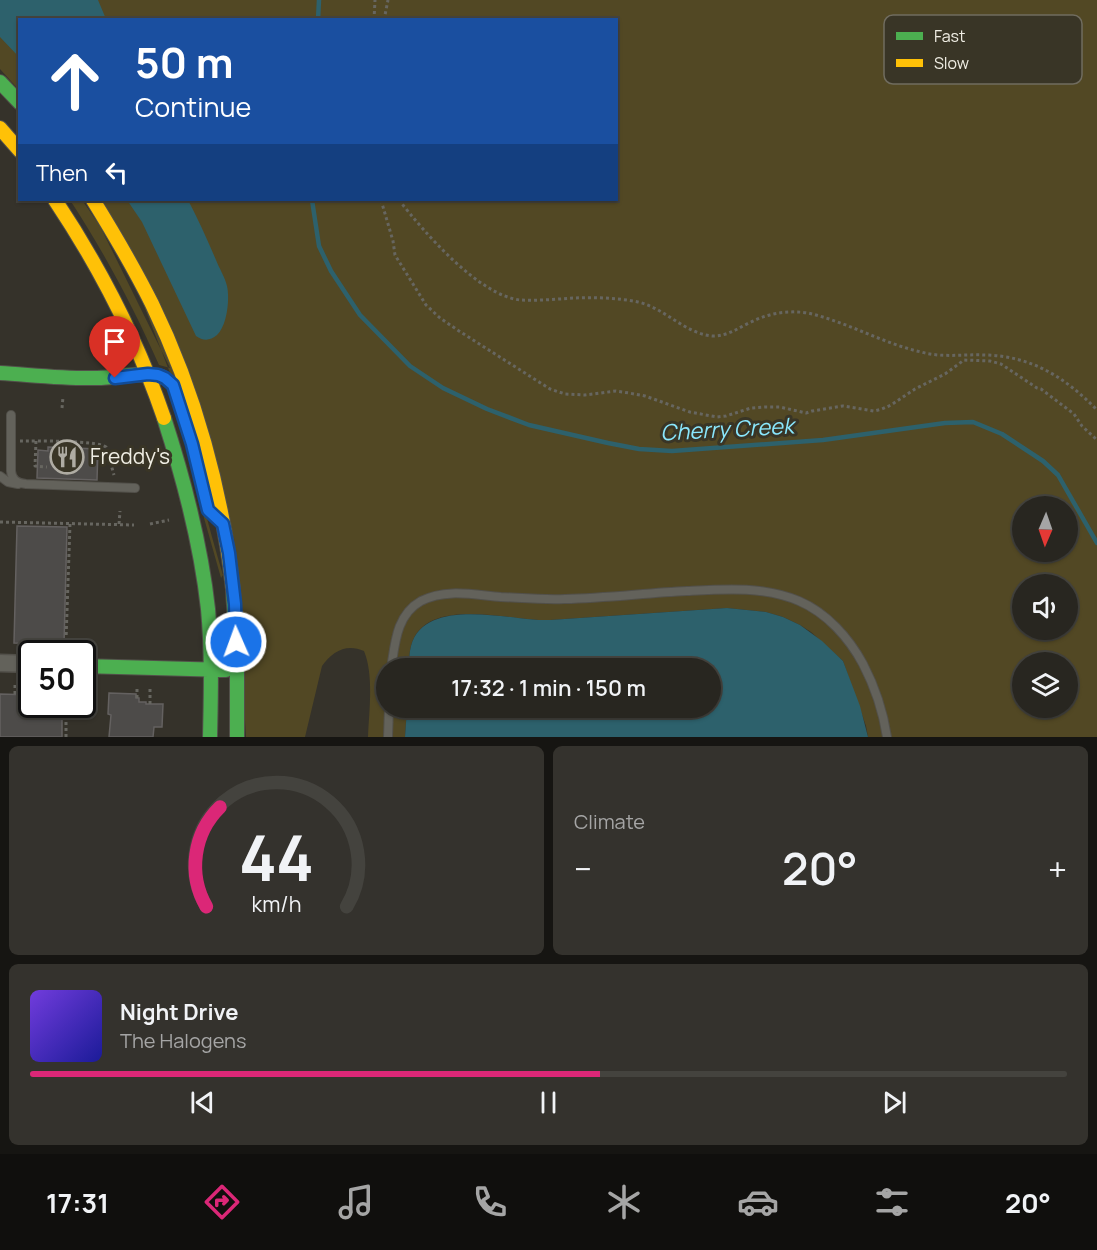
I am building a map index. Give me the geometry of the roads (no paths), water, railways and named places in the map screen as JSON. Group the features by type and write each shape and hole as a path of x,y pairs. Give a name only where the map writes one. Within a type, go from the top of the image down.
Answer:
{"main road":[{"path":"0,82 18,101"},
{"path":"0,99 18,114"},
{"path":"0,128 18,149"},
{"path":"56,201 106,282 135,342 177,459 195,537 209,622 210,737"},
{"path":"94,201 138,276 168,339 201,434 229,553 235,604 237,737"},
{"path":"0,373 95,378 148,374 165,378 173,385 192,444 208,510 223,524"},
{"path":"96,666 237,669"}],"street":[{"path":"0,663 18,664"}],"lane":[{"path":"11,415 11,476 17,482 26,484"},
{"path":"0,476 8,482 26,484 135,488"},
{"path":"393,658 403,617 421,602 444,594 564,599 705,590 758,591 801,602 825,617 842,634 854,649 873,685 887,737"},
{"path":"388,737 389,718"}],"water":[{"path":"0,0 98,0 106,18 18,18 18,56 0,37"},
{"path":"128,201 188,201 228,291 225,319 220,331 214,337 206,340 196,336 142,222"},
{"path":"727,608 766,612 783,617 800,625 822,641 843,661 860,706 868,737 405,737 406,718 721,718 721,658 409,658 411,646 418,632 430,622 444,617 479,614 550,620"}],"waterway":[{"name":"Cherry Creek","path":"318,18 319,0"},
{"name":"Cherry Creek","path":"312,201 319,246 331,271 360,315 410,366 443,388 487,409 529,425 608,443 639,449 672,451 823,440 945,423 973,422 1002,434 1043,461 1058,475 1097,543"}],"place":[{"name":"Freddy's","path":"67,457"}]}
